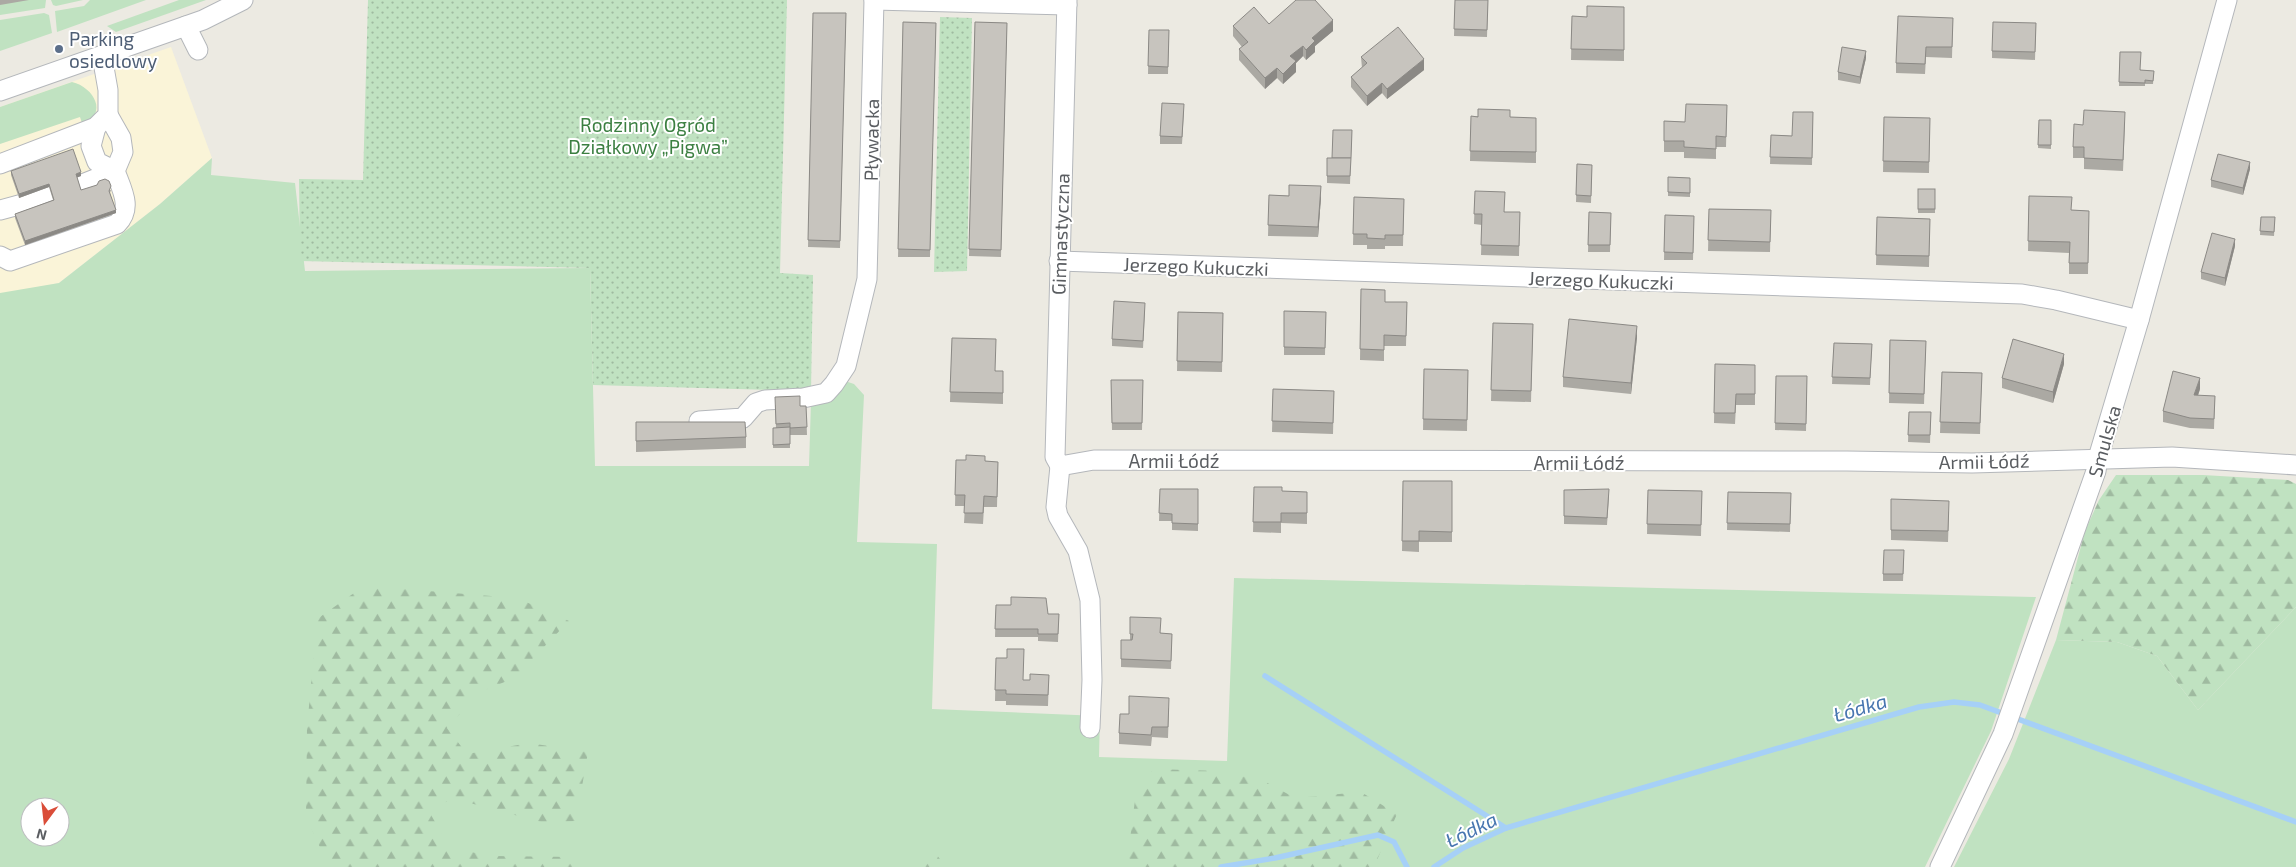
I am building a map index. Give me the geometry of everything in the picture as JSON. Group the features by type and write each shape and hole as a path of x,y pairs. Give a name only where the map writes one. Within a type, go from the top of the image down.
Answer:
{"street":[{"path":"0,91 186,26 226,10 243,0"},
{"name":"Pływacka","path":"699,421 743,418 756,403 765,400 803,398 826,393 846,366 867,279 874,0 1067,2"},
{"name":"Smulska","path":"1940,867 2003,734 2096,471 2098,458 2139,320 2227,0"},
{"name":"Gimnastyczna","path":"1067,2 1055,457 1060,466 1056,507 1058,516 1078,551 1090,600 1092,680 1090,728"},
{"path":"186,26 198,50"},
{"path":"102,56 108,90 102,121 91,146 97,162 115,171"},
{"path":"0,164 102,121"},
{"path":"5,259 117,224 125,216 126,207 115,171 123,152 121,138 102,121"},
{"path":"0,210 52,196 115,171"},
{"name":"Jerzego Kukuczki","path":"1059,261 2022,294 2056,300 2139,320"},
{"name":"Armii Łódź","path":"1060,466 1094,460 1847,461 1972,463 2172,457 2296,465"}],"shaded area":[{"path":"171,47 212,158 160,204 59,283 0,295 0,107"}],"green space":[{"path":"0,0 46,0 45,8 0,15"},
{"path":"51,0 83,0 56,6 53,5"},
{"path":"90,0 146,0 57,32 55,11 84,6"},
{"path":"179,0 206,0 116,32 107,26"},
{"name":"Rodzinny Ogród Działkowy „Pigwa”","path":"368,0 787,0 780,273 813,275 811,391 593,385 590,268 300,261 299,179 363,180"},
{"path":"44,13 49,15 52,33 0,51 0,20"},
{"path":"940,17 972,18 967,271 934,272"},
{"path":"72,82 87,89 95,101 97,108 95,114 90,119 82,123 80,117 0,144 0,107"},
{"path":"212,158 211,175 295,183 305,271 590,268 595,466 809,466 811,402 829,400 836,397 845,381 854,384 864,395 857,542 937,544 932,709 1100,716 1099,757 1227,761 1234,578 2036,597 1991,731 1925,867 0,867 0,293 59,283 160,204"},
{"path":"2116,475 2203,475 2288,480 2296,484 2296,607 2198,710 2157,656 2117,642 2056,640 2085,531 2099,500"},
{"path":"364,586 517,598 569,621 514,678 480,692 447,728 467,754 529,743 588,752 576,821 545,823 455,799 427,808 450,848 492,856 577,857 576,867 329,867 306,817 307,728 317,619"},
{"path":"2296,607 2296,867 1954,867 2009,759 2056,640 2117,642 2157,656 2198,710"},
{"path":"1153,769 1219,771 1264,781 1295,798 1361,792 1397,814 1374,867 1133,867 1128,855 1135,800"},
{"path":"933,850 946,867 906,867"}],"building":[{"path":"1296,0 1315,0 1333,20 1312,38 1315,41 1306,50 1303,46 1290,56 1296,61 1283,74 1277,68 1265,78 1239,49 1248,42 1233,26 1254,7 1269,24"},
{"path":"1455,0 1488,0 1487,30 1454,29"},
{"path":"1587,6 1624,7 1624,50 1571,49 1572,16 1587,17"},
{"path":"813,13 846,13 840,241 808,240"},
{"path":"1898,16 1953,18 1952,47 1926,47 1925,64 1896,63"},
{"path":"903,22 936,23 930,250 898,249"},
{"path":"975,22 1007,23 1001,250 969,249"},
{"path":"1993,22 2036,23 2035,52 1992,51"},
{"path":"1398,27 1424,59 1387,89 1382,83 1367,96 1351,77 1367,63 1361,57"},
{"path":"1149,30 1169,30 1168,67 1148,66"},
{"path":"1842,47 1866,51 1860,77 1838,72"},
{"path":"2120,52 2141,52 2140,70 2154,71 2153,81 2145,80 2145,83 2119,82"},
{"path":"1162,103 1184,104 1182,137 1160,136"},
{"path":"1686,104 1727,105 1726,137 1716,136 1716,149 1684,147 1684,141 1664,141 1664,121 1685,122"},
{"path":"1478,109 1510,110 1510,117 1536,118 1536,152 1470,151 1471,116 1478,117"},
{"path":"2084,110 2125,112 2123,160 2084,158 2084,147 2073,147 2074,124 2083,125"},
{"path":"1793,112 1813,112 1812,158 1770,157 1771,135 1792,136"},
{"path":"1884,117 1930,118 1929,162 1883,161"},
{"path":"2039,120 2051,120 2051,145 2038,145"},
{"path":"1333,130 1352,130 1351,158 1332,158"},
{"path":"73,149 81,172 76,174 81,190 97,185 99,181 105,179 109,181 111,186 109,191 116,210 25,241 15,214 54,200 49,184 19,194 11,171"},
{"path":"2218,154 2250,162 2243,188 2211,180"},
{"path":"1327,158 1351,158 1350,176 1327,176"},
{"path":"1577,164 1592,165 1591,196 1576,195"},
{"path":"1668,177 1690,178 1690,193 1668,192"},
{"path":"1289,185 1321,186 1318,227 1268,225 1269,195 1289,196"},
{"path":"1918,189 1935,189 1935,209 1918,209"},
{"path":"1475,191 1505,192 1504,212 1520,212 1519,246 1481,245 1482,214 1474,214"},
{"path":"2029,196 2072,197 2071,210 2089,211 2088,263 2069,263 2070,242 2028,241"},
{"path":"1354,197 1404,199 1403,235 1385,235 1385,239 1367,238 1367,234 1353,234"},
{"path":"1709,209 1771,210 1770,242 1708,240"},
{"path":"1589,212 1611,213 1610,245 1588,245"},
{"path":"1665,215 1694,216 1693,253 1664,252"},
{"path":"1877,217 1930,219 1929,256 1876,255"},
{"path":"2261,217 2275,217 2274,232 2260,231"},
{"path":"2212,233 2235,239 2225,278 2201,272"},
{"path":"1361,289 1385,290 1385,302 1407,302 1406,336 1384,335 1384,350 1360,349"},
{"path":"1114,301 1145,303 1143,341 1112,339"},
{"path":"1284,311 1326,312 1325,348 1284,347"},
{"path":"1178,312 1223,313 1222,362 1177,361"},
{"path":"1569,319 1637,326 1631,383 1563,377"},
{"path":"1493,323 1533,324 1531,391 1491,390"},
{"path":"952,338 996,339 995,371 1003,371 1003,393 950,392"},
{"path":"2013,339 2064,354 2053,392 2002,378"},
{"path":"1890,340 1926,341 1924,394 1889,393"},
{"path":"1834,343 1872,344 1870,378 1832,377"},
{"path":"1715,364 1755,365 1755,394 1736,394 1735,413 1714,413"},
{"path":"1424,369 1468,370 1467,420 1423,419"},
{"path":"2173,371 2200,378 2194,395 2215,396 2214,419 2190,418 2163,411"},
{"path":"1942,372 1982,373 1980,423 1940,422"},
{"path":"1776,376 1807,376 1806,424 1775,423"},
{"path":"1111,380 1143,380 1142,423 1112,423"},
{"path":"1273,389 1334,391 1333,423 1272,421"},
{"path":"800,396 800,406 806,406 807,427 790,428 790,423 776,424 775,397"},
{"path":"1909,412 1931,412 1930,435 1908,435"},
{"path":"636,422 745,422 746,437 636,441"},
{"path":"790,427 790,444 773,445 773,428"},
{"path":"966,455 985,456 985,461 998,462 997,497 984,496 983,513 964,513 965,495 955,495 956,460 966,460"},
{"path":"1403,481 1452,481 1452,532 1419,531 1419,541 1402,541"},
{"path":"1254,487 1282,487 1282,491 1307,492 1307,513 1281,513 1281,522 1253,522"},
{"path":"1160,489 1198,489 1198,524 1172,523 1172,514 1159,513"},
{"path":"1609,489 1607,518 1564,516 1564,490"},
{"path":"1648,490 1702,491 1701,525 1647,524"},
{"path":"1728,492 1791,493 1790,524 1727,523"},
{"path":"1891,499 1949,501 1948,531 1891,530"},
{"path":"1884,550 1904,550 1903,574 1883,574"},
{"path":"1011,597 1046,598 1048,614 1059,614 1058,634 1038,634 1038,629 995,629 996,605 1011,605"},
{"path":"1130,617 1161,618 1160,633 1172,634 1171,661 1121,659 1121,640 1132,640 1133,634 1130,634"},
{"path":"1007,649 1024,649 1023,680 1030,680 1030,674 1049,675 1048,695 1006,694 1006,690 995,690 996,658 1007,658"},
{"path":"1129,696 1169,698 1168,727 1152,727 1151,735 1119,733 1120,714 1129,714"}],"waterway":[{"path":"1265,676 1506,828"},
{"name":"Łódka","path":"1434,867 1463,848 1506,828 1919,707 1954,702 1980,705 2296,822"},
{"path":"1221,867 1275,858 1378,835 1394,842 1407,867"}],"place":[{"name":"Parking osiedlowy","path":"59,49"}]}
